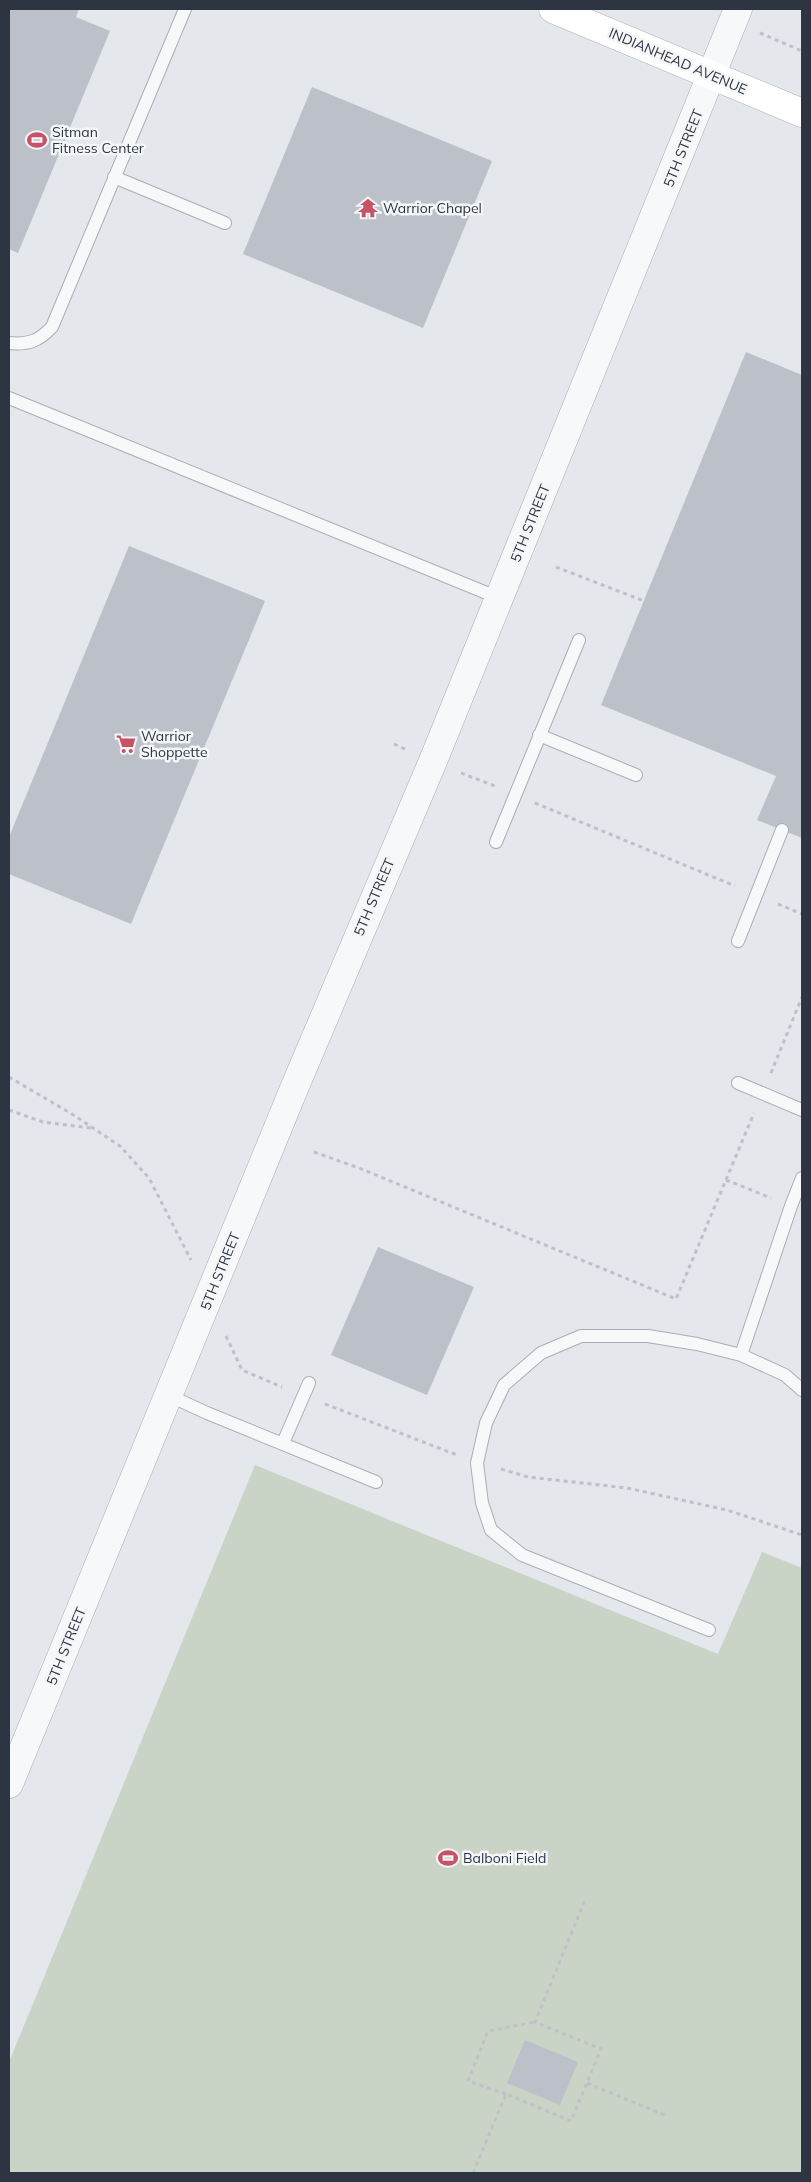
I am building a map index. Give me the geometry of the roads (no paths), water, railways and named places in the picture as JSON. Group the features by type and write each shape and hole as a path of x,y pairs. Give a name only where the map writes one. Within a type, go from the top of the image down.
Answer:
{"main road":[{"name":"INDIANHEAD AVENUE","path":"553,9 802,113"}],"street":[{"name":"5TH STREET","path":"9,1784 292,1091 433,760 738,9"}],"lane":[{"path":"9,343 32,343 52,327 185,9"},
{"path":"114,177 225,223"},
{"path":"9,398 499,598"},
{"path":"496,842 578,640"},
{"path":"539,735 636,775"},
{"path":"738,941 758,895 782,830"},
{"path":"738,1083 802,1110"},
{"path":"741,1355 802,1178"},
{"path":"709,1630 522,1555 491,1530 482,1503 477,1463 486,1423 504,1385 541,1353 581,1336 648,1336 697,1344 741,1355 785,1375 802,1390"},
{"path":"283,1443 309,1383"},
{"path":"168,1395 207,1413 376,1482"}],"place":[{"name":"Sitman Fitness Center","path":"37,140"},
{"name":"Warrior Chapel","path":"368,208"},
{"name":"Warrior Shoppette","path":"126,744"},
{"name":"Balboni Field","path":"448,1858"}]}
